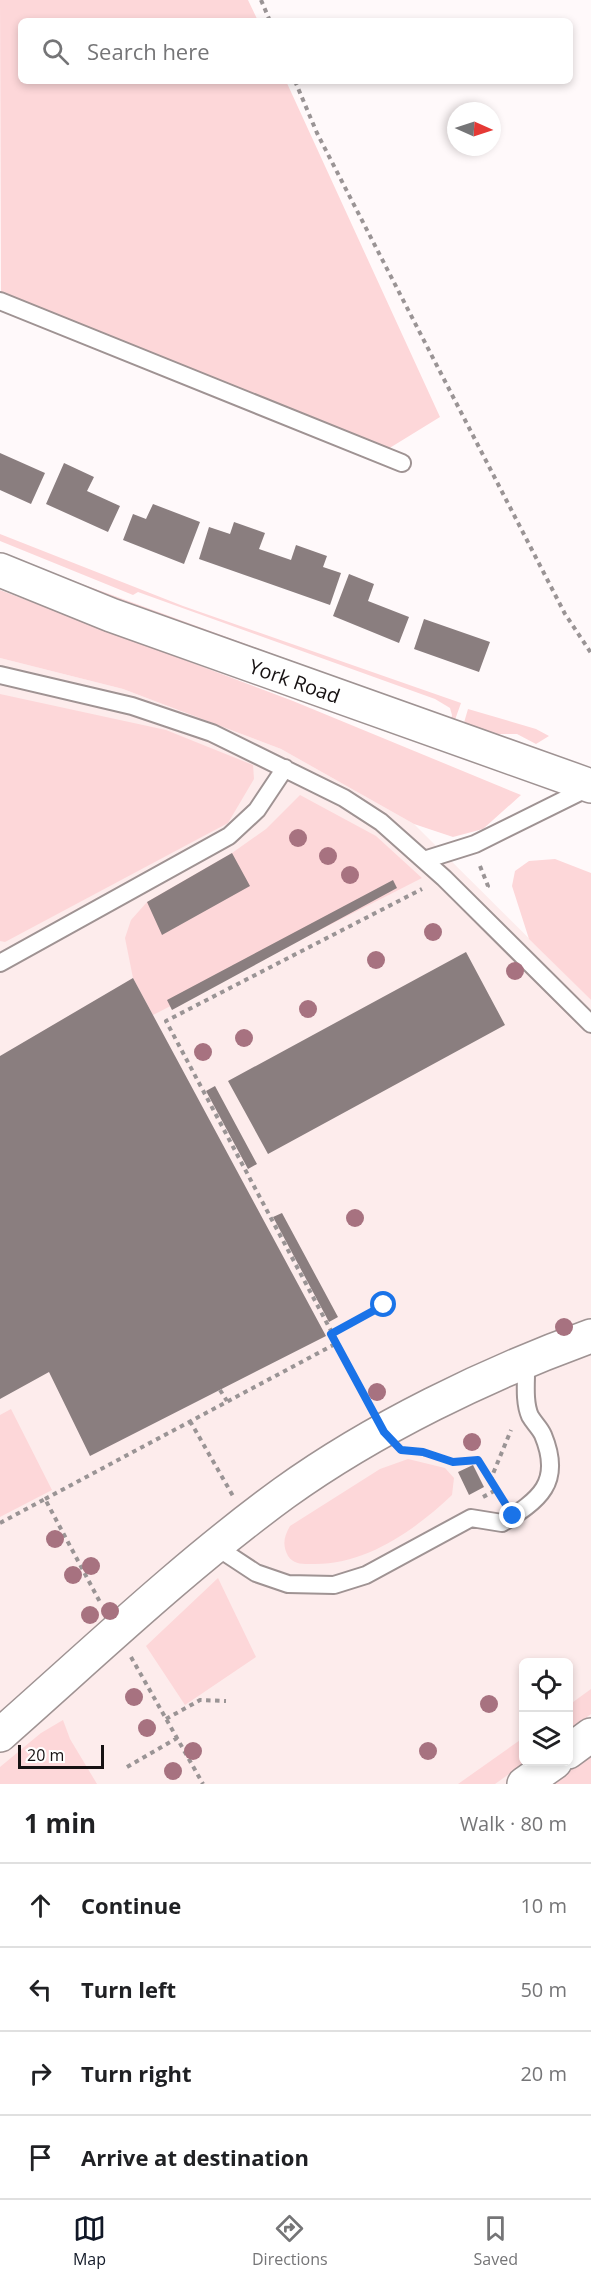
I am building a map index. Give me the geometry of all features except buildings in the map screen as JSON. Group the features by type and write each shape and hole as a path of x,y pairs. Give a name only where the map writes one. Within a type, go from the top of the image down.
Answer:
{"street":[{"name":"York Road","path":"0,570 111,615 591,787"},
{"path":"0,1735 215,1546 331,1462 435,1403 526,1360 591,1336"},
{"path":"573,1749 591,1736"},
{"path":"524,1784 548,1766"}],"lane":[{"path":"0,301 402,463"},
{"path":"0,675 132,706 212,733 344,798 381,822 471,903 591,1024"},
{"path":"0,963 229,836 256,810 285,768"},
{"path":"424,860 475,844 591,787"},
{"path":"215,1546 256,1573 288,1584 334,1585 366,1575 471,1518 502,1523 536,1502 550,1477 550,1455 541,1432 530,1414 526,1360"}],"path":[{"path":"261,0 269,18"},
{"path":"296,84 317,133 476,445 565,614 591,653"},
{"path":"471,903 488,886 482,876 480,866 483,860"},
{"path":"425,887 166,1021 384,1432 401,1450 423,1452 453,1462 478,1460 513,1516"},
{"path":"331,1334 384,1305"},
{"path":"45,1499 337,1343"},
{"path":"220,1390 226,1401"},
{"path":"490,1482 516,1419 530,1414"},
{"path":"190,1420 247,1521"},
{"path":"476,1501 496,1490"},
{"path":"166,1719 200,1700 226,1701"},
{"path":"127,1767 177,1738"}],"shaded area":[{"path":"0,0 248,0 257,18 18,18 18,84 287,84 440,417 388,449 1,298"},
{"path":"0,534 183,606 461,703 451,731 449,731 452,715 450,708 435,699 138,592 133,595 0,541"},
{"path":"0,554 415,706 0,558"},
{"path":"0,590 293,701 521,795 483,829 453,837 414,824 281,749 123,689 0,658"},
{"path":"0,658 123,689 281,749 414,824 591,1000 591,1755 550,1784 0,1784"},
{"path":"0,694 166,730 253,765 254,779 228,823 5,942 0,941"},
{"path":"468,709 536,729 549,736 536,744 517,734 492,734 463,726"},
{"path":"300,795 376,836 422,878 153,1015 133,978 125,938 131,920 147,902 232,853 266,829"},
{"path":"555,859 591,873 591,1000 529,939 512,886 515,871 529,861"},
{"path":"11,1409 52,1490 0,1517 0,1415"},
{"path":"408,1459 445,1468 454,1478 452,1495 422,1521 371,1552 333,1563 306,1564 290,1559 284,1541 290,1526 380,1469"},
{"path":"218,1578 256,1657 185,1705 146,1646"},
{"path":"591,1689 591,1714 573,1727 573,1712 573,1702"},
{"path":"63,1720 70,1739 97,1784 0,1784 0,1767 41,1733"},
{"path":"519,1741 520,1766 495,1784 458,1784"},
{"path":"591,1755 591,1784 550,1784"}],"route":[{"path":"384,1305 331,1334 384,1432 401,1450 423,1452 453,1462 478,1460 513,1516"}]}
